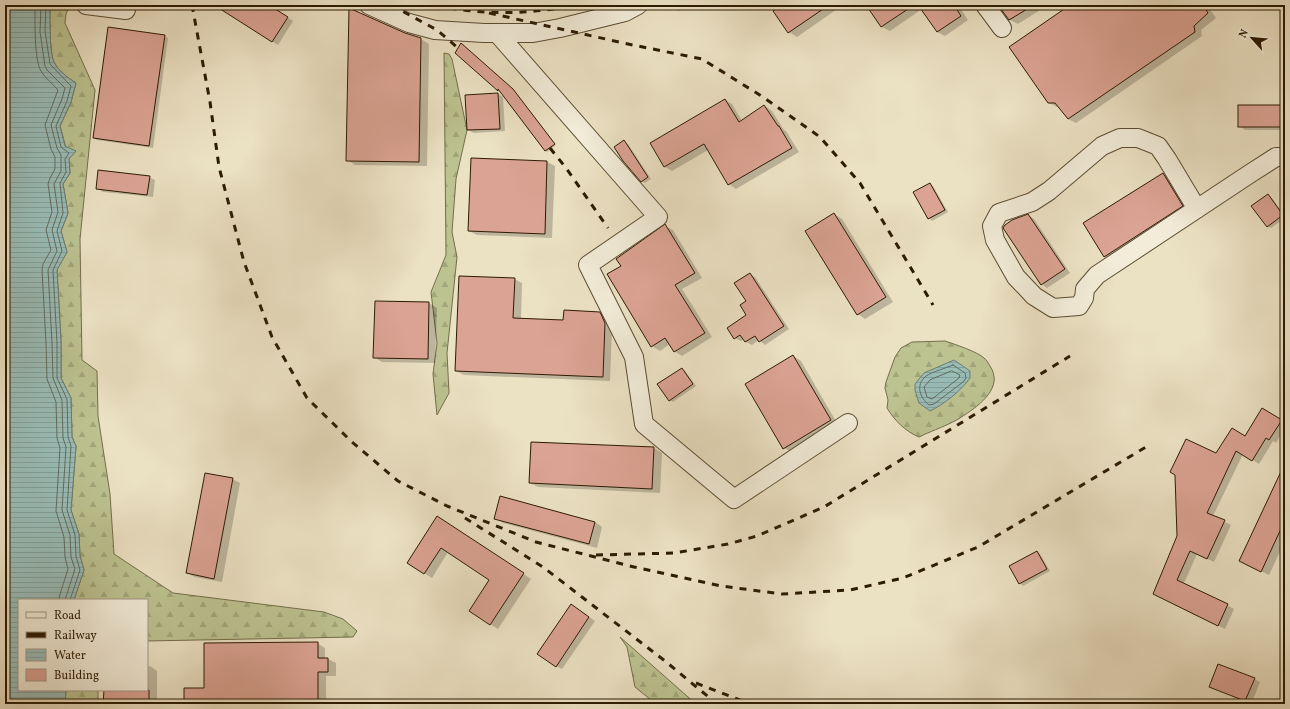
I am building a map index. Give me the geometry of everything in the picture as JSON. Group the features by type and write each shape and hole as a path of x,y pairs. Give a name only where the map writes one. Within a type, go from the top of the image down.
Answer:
{"street":[{"path":"86,5 126,10 126,5"},
{"path":"370,5 409,23 436,30 497,33 533,33 560,28 625,12 638,5"},
{"path":"985,5 1002,28"},
{"path":"497,33 658,217 588,265 634,357 644,424 734,499 848,423"},
{"path":"1197,209 1158,146 1138,138 1120,138 1102,146 1049,191 1032,202 999,213 992,226 995,240 1016,277 1034,296 1054,308 1078,306 1084,298 1085,289 1097,275 1276,157 1285,157"}],"green space":[{"path":"50,5 70,5 66,14 65,23 95,90 80,239 82,360 97,371 98,416 110,494 114,554 173,593 324,612 343,619 357,631 353,637 148,641 148,599 74,599 84,570 80,556 79,534 71,510 76,446 72,437 71,398 61,378 61,342 57,269 67,252 61,231 68,213 63,184 70,173 69,159 60,126 71,102 76,83 67,77 55,64 53,60 50,36"},
{"path":"444,53 449,54 452,59 467,130 456,179 452,232 457,257 447,353 449,393 437,415 433,374 437,343 431,292 446,255"},
{"path":"945,341 960,346 985,359 994,374 994,381 988,395 970,412 953,422 919,437 909,432 901,425 887,408 888,400 885,388 886,382 895,357 901,348 912,342"},
{"path":"620,637 696,704 656,704 635,687 627,647"},
{"path":"66,691 98,691 98,704 65,704"}],"water":[{"path":"5,5 50,5 50,36 53,60 67,77 76,83 71,102 60,126 65,146 76,151 69,159 70,173 63,184 68,213 61,231 67,252 57,270 61,342 61,378 71,398 72,437 76,446 71,510 79,534 80,556 84,570 74,599 18,599 18,691 66,691 65,704 5,704"},
{"path":"954,360 970,371 970,378 952,397 930,411 919,403 915,390 915,384 924,373"}],"building":[{"path":"214,5 269,5 288,17 272,42"},
{"path":"782,5 829,5 788,33 773,11"},
{"path":"866,5 914,5 881,27"},
{"path":"918,5 954,5 961,16 937,32"},
{"path":"998,5 1034,5 1009,20"},
{"path":"1070,5 1203,5 1208,13 1194,26 1195,32 1068,119 1055,103 1048,103 1009,47"},
{"path":"349,8 405,33 421,38 419,162 346,161"},
{"path":"108,27 165,35 149,146 93,138"},
{"path":"461,43 513,89 555,144 545,151 498,89 498,91 455,53"},
{"path":"498,93 500,129 467,130 465,95"},
{"path":"725,99 739,122 764,105 792,148 728,185 704,144 664,167 650,143"},
{"path":"1238,105 1285,105 1285,127 1238,127"},
{"path":"624,140 648,177 641,182 623,161 614,147"},
{"path":"471,158 547,161 545,234 468,231"},
{"path":"98,170 150,176 147,195 96,189"},
{"path":"1163,173 1183,206 1104,257 1083,223"},
{"path":"930,183 945,210 928,219 913,192"},
{"path":"1268,194 1283,215 1267,227 1251,206"},
{"path":"834,213 886,297 857,315 805,231"},
{"path":"1028,214 1065,269 1041,285 1003,228 1012,220"},
{"path":"665,224 695,273 675,285 705,333 674,352 665,338 651,347 607,274 621,266 616,259"},
{"path":"750,273 784,326 759,342 755,336 745,342 740,335 734,339 727,328 746,315 740,305 746,301 734,283"},
{"path":"459,276 515,278 513,318 563,320 564,310 600,312 605,323 603,377 455,371"},
{"path":"375,301 429,302 428,359 373,358"},
{"path":"793,355 831,420 783,449 745,384"},
{"path":"682,368 693,384 669,401 657,384"},
{"path":"1262,408 1282,420 1269,440 1266,438 1252,461 1236,451 1207,513 1225,520 1207,559 1190,551 1177,580 1228,604 1218,626 1153,594 1177,536 1175,475 1170,472 1186,439 1216,453 1232,428 1245,436"},
{"path":"531,442 654,447 652,489 529,483"},
{"path":"1285,463 1285,520 1261,572 1239,561"},
{"path":"205,473 233,478 214,579 186,573"},
{"path":"500,496 595,522 589,544 494,519"},
{"path":"437,516 524,573 490,625 469,611 489,580 441,548 424,574 407,563"},
{"path":"1037,551 1047,569 1019,584 1009,566"},
{"path":"571,604 589,617 556,667 537,654"},
{"path":"318,642 318,658 328,658 328,672 318,672 318,703 184,704 184,688 204,688 204,643"},
{"path":"1218,664 1255,678 1245,701 1209,687"},
{"path":"149,690 149,704 103,704 104,691"}],"railway":[{"path":"192,5 210,102 219,167 244,262 272,337 307,398 352,442 398,481 447,506 536,542 634,567 721,586 782,594 850,590 903,578 978,547 1146,447"},
{"path":"391,5 437,30 458,48"},
{"path":"436,5 469,11 486,12 540,11 573,5"},
{"path":"489,13 702,59 763,97 820,137 860,183 933,305"},
{"path":"550,148 566,168 608,228"},
{"path":"596,555 674,553 728,544 757,536 824,507 1070,356"},
{"path":"465,518 543,567 665,661 717,704"},
{"path":"696,683 750,704"}]}
